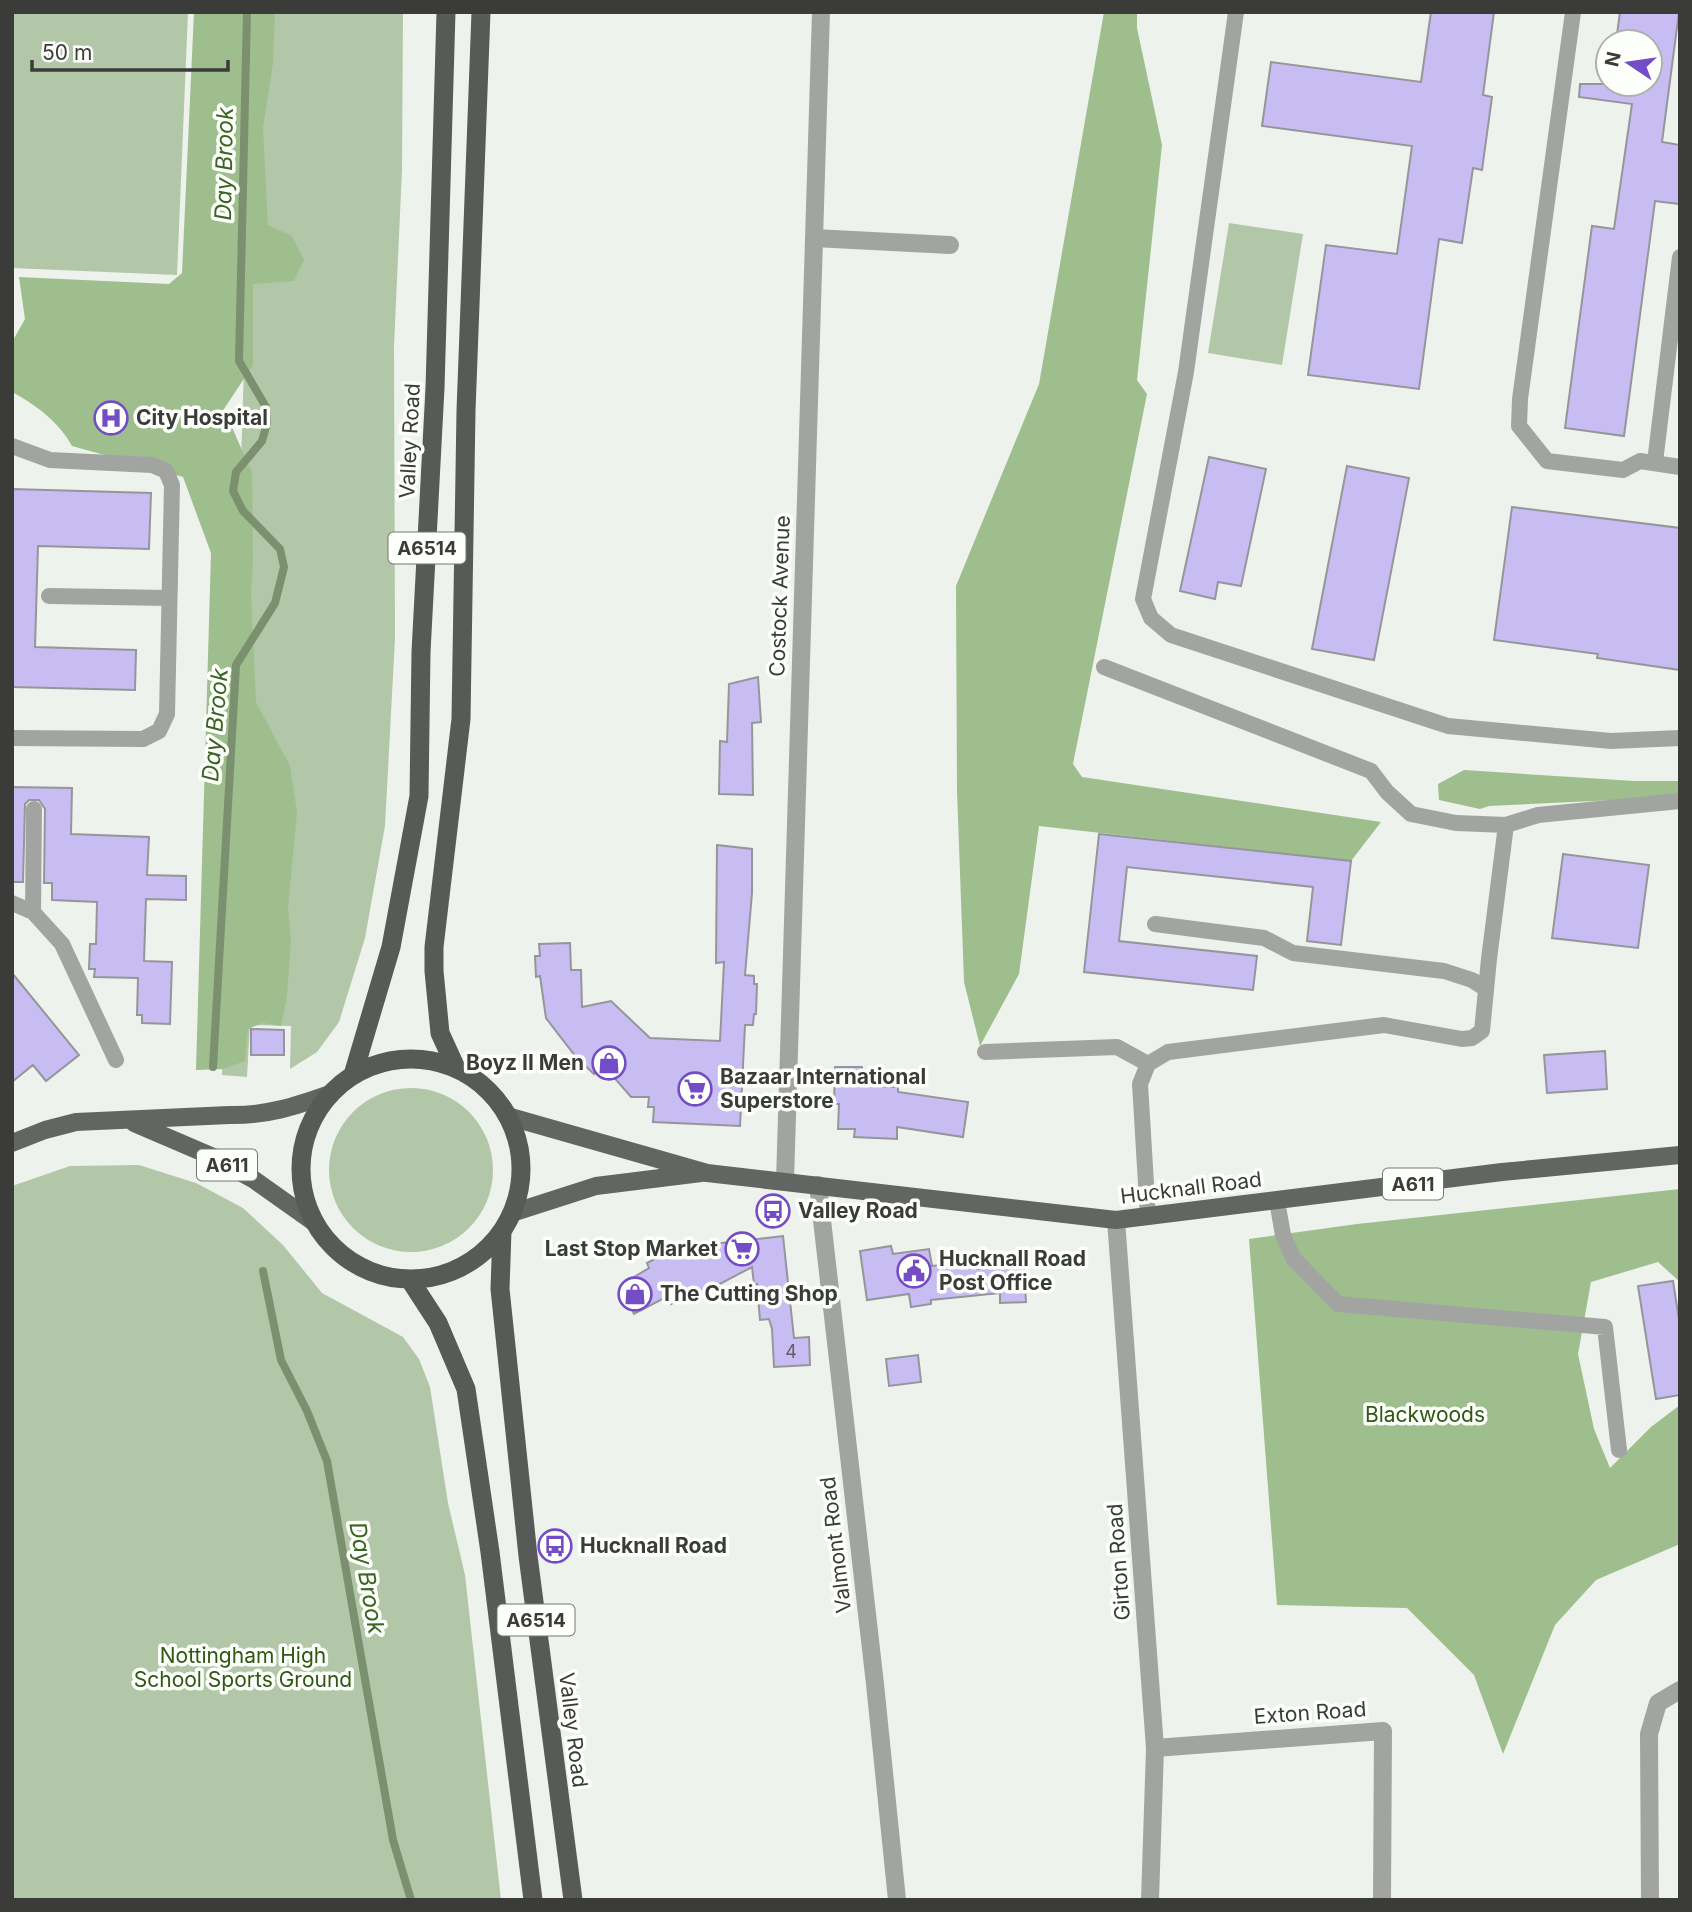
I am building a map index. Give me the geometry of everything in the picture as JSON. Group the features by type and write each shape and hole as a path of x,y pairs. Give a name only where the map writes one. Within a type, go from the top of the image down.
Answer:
{"highway":[{"name":"Valley Road","path":"353,1075 391,947 419,796 421,652 435,388 446,12"},
{"name":"A6514","path":"456,1068 440,1033 434,947 460,719 466,411 481,12"},
{"path":"421,1059 456,1068 486,1088 508,1115 517,1139 521,1164 520,1189 512,1213 502,1231 478,1257 446,1274 410,1280 381,1276 355,1265 332,1247 315,1223 303,1191 302,1156 311,1123 330,1094 353,1075 386,1062 421,1059"},
{"name":"Valley Road","path":"502,1231 500,1289 528,1556 573,1900"},
{"name":"A6514","path":"410,1280 438,1323 466,1389 490,1552 533,1900"}],"main road":[{"name":"A611","path":"12,1143 76,1122 251,1116 286,1110 330,1094"},
{"name":"Hucknall Road","path":"508,1115 708,1172 1116,1220 1502,1172 1680,1155"},
{"name":"A611","path":"131,1121 211,1156 253,1179 315,1223"},
{"name":"Hucknall Road","path":"512,1213 596,1186 708,1172"}],"street":[{"name":"Costock Avenue","path":"785,1181 821,12"},
{"path":"814,239 950,245"},
{"name":"Valmont Road","path":"818,1185 897,1900"},
{"name":"Girton Road","path":"1116,1220 1155,1748 1150,1900"},
{"path":"1650,1900 1649,1734 1658,1703 1680,1690"},
{"name":"Exton Road","path":"1155,1748 1383,1731 1382,1900"}],"lane":[{"path":"1236,12 1186,373 1143,598 1151,618 1171,635 1448,726 1611,741 1680,738"},
{"path":"1573,12 1520,399 1519,425 1547,461 1623,470 1640,461 1680,467"},
{"path":"1655,462 1680,257"},
{"path":"12,446 50,460 152,465 166,471 172,485 167,714 159,731 144,739 12,738"},
{"path":"49,596 169,598"},
{"path":"1104,667 1371,771 1387,792 1411,814 1456,823 1506,825 1538,815 1680,801"},
{"path":"33,912 34,809"},
{"path":"1148,1217 1140,1084 1149,1064 1168,1052 1384,1025 1462,1039 1472,1038 1482,1031 1506,825"},
{"path":"12,904 33,912 62,944 116,1060"},
{"path":"1155,924 1264,938 1293,953 1444,971 1472,980 1486,989"},
{"path":"985,1052 1117,1047 1149,1064"},
{"path":"1277,1201 1283,1235 1293,1258 1338,1304 1605,1327 1619,1450"}],"green space":[{"path":"12,12 188,12 177,275 12,268"},
{"path":"194,12 275,12 273,63 263,128 268,225 292,236 304,260 294,281 253,284 253,365 224,409 252,473 251,595 256,702 290,766 297,812 288,908 291,940 287,996 281,1026 263,1023 248,1029 245,1061 223,1069 196,1070 211,553 183,477 72,446 61,429 46,415 12,392 12,342 25,319 19,277 169,284 182,273"},
{"path":"255,12 403,12 402,170 394,346 395,638 385,826 365,938 339,1022 317,1052 290,1069 291,1026 250,1025 247,1077 222,1075"},
{"path":"1104,12 1137,12 1137,28 1162,145 1137,380 1147,394 1073,764 1082,777 1381,822 1351,861 1039,826 1019,974 980,1046 964,982 957,791 956,586 1039,384"},
{"path":"1229,223 1303,234 1282,365 1208,353"},
{"path":"1464,770 1634,781 1680,781 1680,797 1489,806 1480,809 1439,800 1438,784"},
{"path":"411,1088 442,1094 469,1112 487,1139 493,1170 487,1201 469,1228 442,1246 411,1252 380,1246 353,1228 335,1201 329,1170 335,1139 353,1112 380,1094"},
{"name":"Nottingham High School Sports Ground","path":"139,1165 196,1183 243,1208 283,1245 322,1293 403,1337 419,1359 430,1387 448,1503 465,1575 501,1900 12,1900 12,1186 70,1166"},
{"name":"Blackwoods","path":"1680,1189 1680,1282 1658,1262 1591,1282 1578,1354 1594,1429 1610,1468 1651,1427 1680,1405 1680,1544 1596,1580 1555,1625 1503,1754 1474,1675 1407,1608 1277,1605 1249,1239 1357,1224"}],"building":[{"path":"1431,12 1494,12 1483,95 1492,97 1482,170 1473,168 1462,243 1439,239 1419,389 1308,375 1326,245 1397,254 1412,146 1262,126 1271,62 1421,82"},
{"path":"1620,12 1679,12 1662,142 1680,145 1680,204 1655,201 1624,436 1565,428 1592,226 1614,229 1632,104 1579,97 1580,84 1594,84 1594,98 1664,98 1664,28 1618,28"},
{"path":"1209,457 1266,469 1241,586 1218,582 1215,599 1180,591"},
{"path":"1347,466 1409,478 1374,660 1312,649"},
{"path":"12,489 151,493 149,549 38,546 35,647 136,650 135,690 12,687"},
{"path":"1512,507 1680,528 1680,670 1597,658 1598,654 1494,640"},
{"path":"758,677 761,722 752,723 753,795 719,794 720,741 727,742 729,684"},
{"path":"12,787 72,788 71,834 149,837 147,875 186,876 186,900 146,899 144,961 172,962 170,1024 142,1023 142,1015 137,1015 138,978 94,977 95,969 89,969 90,944 96,944 97,902 52,900 52,883 44,883 45,809 39,800 29,800 25,804 23,882 12,882"},
{"path":"1099,834 1351,861 1341,945 1307,941 1313,887 1127,867 1119,941 1257,956 1253,990 1084,972"},
{"path":"717,845 752,849 752,893 745,975 754,976 754,984 757,984 756,1014 753,1025 745,1025 740,1126 653,1122 654,1107 648,1107 649,1097 631,1097 612,1075 608,1079 599,1069 594,1074 576,1057 546,1018 540,976 536,977 535,956 540,956 539,944 570,943 571,970 581,970 582,1007 611,1001 650,1038 720,1041 724,962 716,963"},
{"path":"1563,854 1649,865 1638,948 1552,938"},
{"path":"12,973 79,1055 46,1081 33,1065 12,1082"},
{"path":"251,1029 284,1030 284,1055 251,1055"},
{"path":"1605,1051 1607,1089 1547,1093 1544,1055"},
{"path":"835,1067 862,1067 862,1075 875,1075 875,1086 898,1087 898,1092 968,1102 963,1137 897,1127 897,1139 854,1137 855,1129 838,1129 839,1104 834,1104"},
{"path":"783,1236 794,1338 809,1337 810,1365 774,1367 772,1329 769,1319 760,1320 757,1284 754,1284 752,1267 699,1295 696,1290 671,1304 668,1296 634,1314 623,1292 638,1284 634,1277 649,1268 647,1263 679,1246 682,1251 696,1243 699,1248 704,1245"},
{"path":"891,1246 893,1254 929,1249 932,1266 977,1261 977,1269 1024,1266 1026,1302 1000,1303 1000,1293 931,1300 931,1304 911,1307 909,1294 867,1300 860,1251"},
{"path":"1673,1281 1680,1326 1680,1395 1656,1399 1638,1286"},
{"path":"918,1355 921,1382 889,1386 886,1359"}],"waterway":[{"name":"Day Brook","path":"213,1067 236,665 275,603 284,567 280,549 243,511 233,491 236,472 262,441 267,423 266,407 239,361 247,12"},
{"name":"Day Brook","path":"263,1271 281,1360 307,1411 327,1461 393,1840 411,1900"}],"place":[{"name":"City Hospital","path":"111,418"},
{"name":"Boyz II Men","path":"609,1063"},
{"name":"Bazaar International Superstore","path":"695,1089"},
{"name":"Valley Road","path":"773,1211"},
{"name":"Last Stop Market","path":"742,1249"},
{"name":"Hucknall Road Post Office","path":"914,1271"},
{"name":"The Cutting Shop","path":"635,1294"},
{"name":"Hucknall Road","path":"555,1546"}]}
